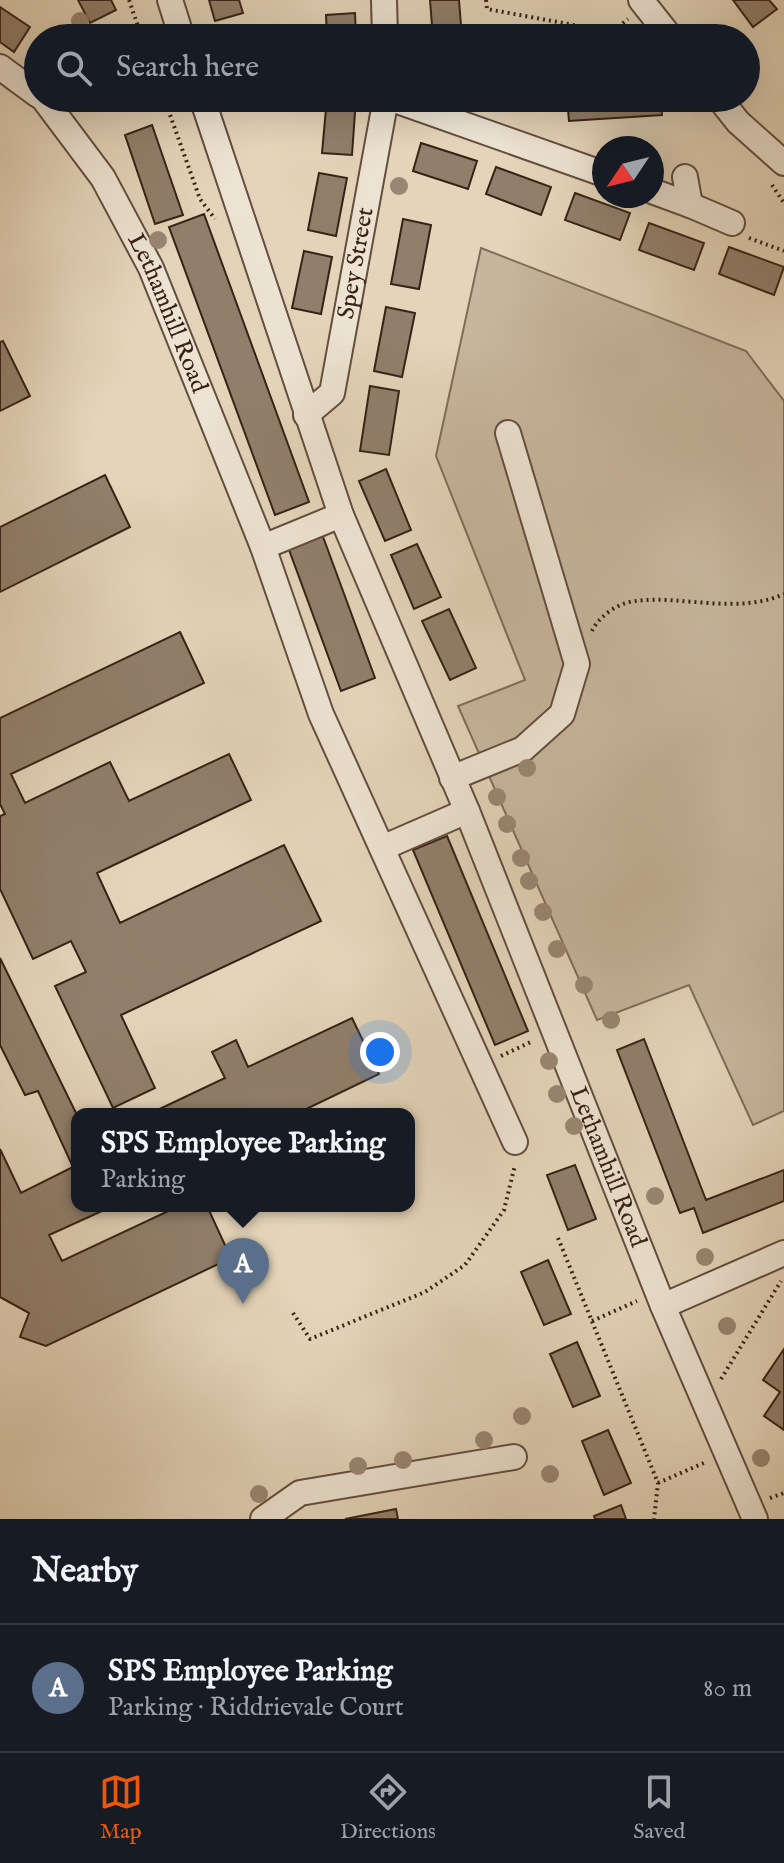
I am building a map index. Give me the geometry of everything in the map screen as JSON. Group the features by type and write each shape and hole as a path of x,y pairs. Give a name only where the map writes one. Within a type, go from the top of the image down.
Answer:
{"street":[{"path":"170,0 178,24"},
{"path":"384,0 385,24"},
{"path":"644,3 660,24"},
{"name":"Lethamhill Road","path":"0,67 24,84"},
{"name":"Lethamhill Road","path":"52,112 103,178 151,268 263,547 321,714 515,1142"},
{"name":"Lethamhill Road","path":"207,112 341,515 467,811 660,1300 755,1519"},
{"name":"Spey Street","path":"306,415 332,393 385,112"},
{"name":"Spey Street","path":"428,112 592,170"},
{"path":"730,112 784,163"},
{"path":"685,177 690,205"},
{"path":"664,195 732,223"},
{"path":"452,778 523,749 562,714 577,664 508,433"},
{"path":"263,547 341,515"},
{"path":"382,848 467,811"},
{"path":"660,1300 784,1253"},
{"path":"263,1519 300,1493 514,1457"}],"path":[{"path":"129,0 137,24"},
{"path":"486,0 487,9 569,24"},
{"path":"621,24 644,3"},
{"path":"732,223 742,236 784,251"},
{"path":"577,664 598,618 634,600 707,605 784,594"},
{"path":"293,1313 310,1339 425,1292 465,1265 504,1210 515,1176 515,1142"},
{"path":"558,1238 658,1483 654,1519"},
{"path":"705,1405 784,1276"},
{"path":"592,1321 660,1300"},
{"path":"658,1483 727,1454"}],"shaded area":[{"path":"481,248 746,351 784,401 784,1111 753,1125 689,985 597,1020 458,706 525,680 436,456"}],"building":[{"path":"78,0 111,0 116,10 90,23"},
{"path":"209,0 239,0 243,13 215,21"},
{"path":"430,0 459,0 461,24 432,24"},
{"path":"733,0 769,0 777,9 757,24 751,24"},
{"path":"0,7 26,24 24,36 14,52 0,42"},
{"path":"355,13 355,24 326,24 326,15"},
{"path":"326,112 355,112 352,155 322,153"},
{"path":"568,112 662,112 662,115 569,121"},
{"path":"152,125 183,215 155,224 125,135"},
{"path":"421,143 477,161 468,189 413,171"},
{"path":"496,167 551,187 541,215 486,194"},
{"path":"319,173 347,178 336,236 308,230"},
{"path":"575,193 592,199 592,208 616,208 630,213 620,240 565,220"},
{"path":"204,214 309,502 275,515 169,227"},
{"path":"403,219 431,225 419,289 391,284"},
{"path":"649,223 704,243 694,270 639,250"},
{"path":"729,247 784,267 774,295 719,274"},
{"path":"304,251 332,257 321,314 292,308"},
{"path":"386,307 415,313 402,377 374,371"},
{"path":"3,341 30,396 0,411 0,342"},
{"path":"370,386 399,391 389,455 360,451"},
{"path":"386,469 411,530 385,541 359,481"},
{"path":"105,475 130,527 0,592 0,527"},
{"path":"322,534 375,678 341,691 288,547"},
{"path":"417,544 441,597 414,609 391,555"},
{"path":"449,609 476,668 450,680 422,621"},
{"path":"180,632 204,683 11,774 25,803 110,762 129,801 229,754 251,800 97,873 120,923 284,845 321,921 121,1015 155,1088 113,1108 55,986 86,972 71,941 33,959 0,889 0,816 5,814 0,804 0,718"},
{"path":"447,836 528,1031 495,1045 413,850"},
{"path":"0,958 74,1108 71,1108 71,1163 38,1091 25,1095 0,1045"},
{"path":"352,1018 379,1074 308,1108 162,1108 225,1078 212,1052 236,1040 248,1067"},
{"path":"644,1039 706,1200 784,1170 784,1201 703,1233 694,1208 680,1213 617,1050"},
{"path":"0,1149 21,1193 71,1168 71,1212 100,1212 49,1235 62,1261 166,1212 210,1212 231,1258 46,1346 20,1337 29,1313 0,1297"},
{"path":"575,1165 596,1219 568,1230 547,1175"},
{"path":"548,1260 571,1314 544,1325 521,1272"},
{"path":"577,1342 600,1396 573,1407 550,1354"},
{"path":"784,1349 784,1430 764,1416 780,1392 763,1380"},
{"path":"608,1430 631,1483 604,1495 582,1441"},
{"path":"621,1505 626,1519 595,1519 594,1516"},
{"path":"396,1509 398,1519 345,1519"}],"place":[{"name":"SPS Employee Parking","path":"243,1304"}]}
